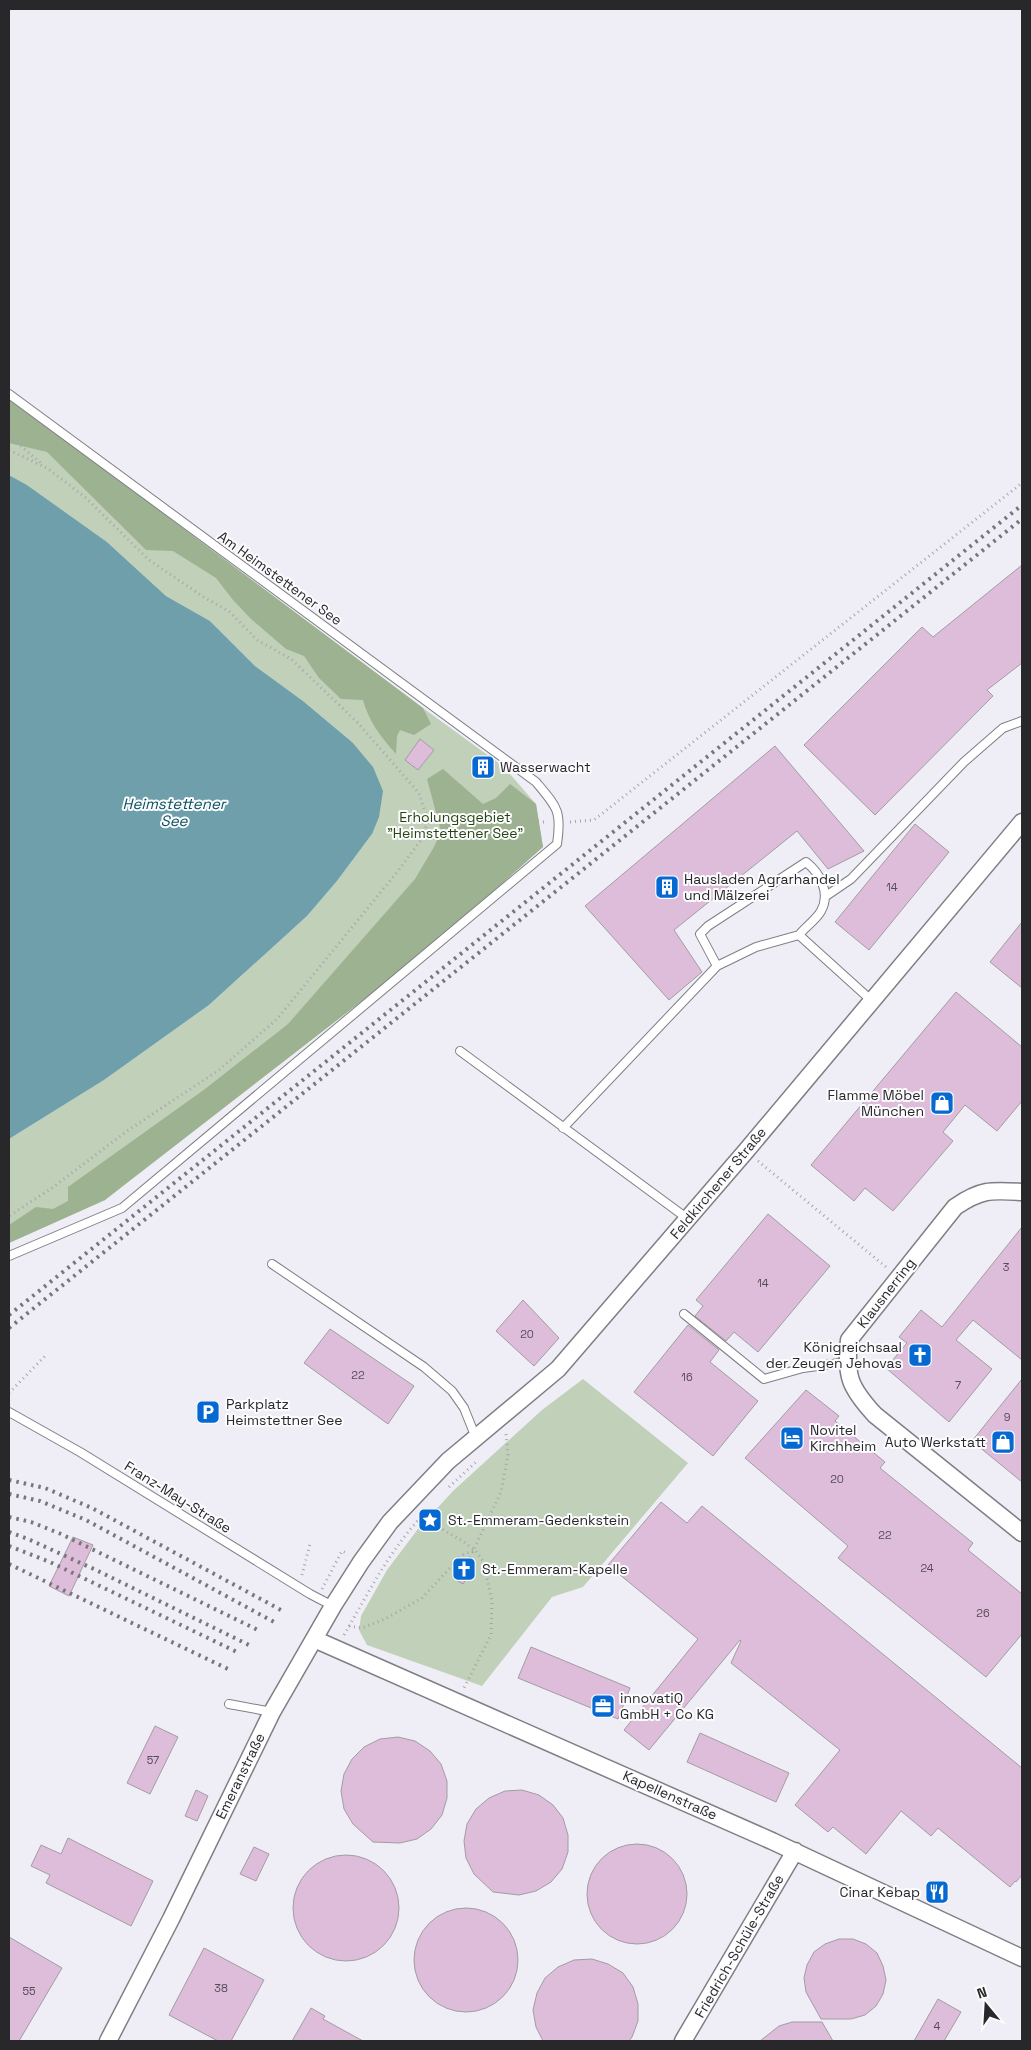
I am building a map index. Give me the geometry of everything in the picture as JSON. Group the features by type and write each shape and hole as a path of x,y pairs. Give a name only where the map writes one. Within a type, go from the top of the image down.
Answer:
{"street":[{"name":"Feldkirchener Straße","path":"390,1522 448,1461 558,1369 746,1151 1022,822"},
{"name":"Klausnerring","path":"1022,1192 992,1190 971,1196 955,1207 849,1340 847,1362 850,1379 858,1397 874,1415 1022,1533"},
{"name":"Emeranstraße","path":"108,2041 171,1919 272,1712 333,1606 361,1562 390,1522"},
{"name":"Kapellenstraße","path":"314,1639 595,1761 795,1851 1022,1958"},
{"name":"Friedrich-Schüle-Straße","path":"683,2041 795,1851"}],"lane":[{"name":"Am Heimstettener See","path":"9,394 536,782 554,803 560,822"},
{"path":"826,896 852,879 964,762 1003,728 1022,721"},
{"path":"9,1256 122,1208 557,844 560,822"},
{"path":"563,1128 717,966 756,947 799,935 821,911 826,896 822,882 815,869 806,862 708,926 700,934 717,966"},
{"path":"799,935 872,1001"},
{"path":"460,1051 688,1219"},
{"path":"272,1264 424,1367 452,1391 464,1408 476,1438"},
{"path":"684,1314 764,1379 803,1368 847,1362"},
{"name":"Franz-May-Straße","path":"9,1412 88,1457 298,1587 333,1606"},
{"path":"229,1704 272,1712"}],"path":[{"path":"9,436 86,498 149,560 205,598 229,611 258,640 291,659 357,722 419,793 428,821 421,840 398,871 277,1019 218,1070 127,1131 52,1188 9,1216"},
{"path":"9,450 47,468"},
{"path":"428,821 560,822 594,820 796,659 1022,483"},
{"path":"746,1151 898,1277"},
{"path":"9,1393 46,1355"},
{"path":"468,1562 501,1492 508,1455 506,1434"},
{"path":"421,1516 475,1550 483,1561 492,1601 491,1635 457,1702"},
{"path":"336,1650 378,1572 402,1538"},
{"path":"298,1587 310,1544"},
{"path":"349,1626 362,1628 385,1619 422,1598 462,1555 475,1550"}],"green space":[{"name":"Erholungsgebiet \"Heimstettener See\"","path":"9,398 504,767 536,804 543,847 105,1200 9,1243 9,1139 104,1080 209,1005 307,916 337,881 372,834 352,742 303,701 255,666 210,621 166,596 107,542 27,485 9,475"},
{"path":"9,398 423,708 431,724 414,735 400,730 397,736 396,754 376,729 363,700 341,699 319,678 304,656 286,649 251,619 216,578 173,551 146,550 47,452 9,443"},
{"path":"443,769 483,804 496,798 510,784 536,804 543,847 429,949 105,1200 9,1243 9,1225 36,1207 53,1209 68,1201 68,1187 205,1089 288,1024 415,879 441,831 427,779"},
{"path":"583,1379 688,1463 583,1587 552,1597 482,1686 367,1645 359,1630 361,1616 387,1570 418,1529 453,1491 542,1410"}],"water":[{"name":"Heimstettener See","path":"9,475 27,485 107,542 166,596 210,621 255,666 303,701 352,742 373,767 383,791 379,817 372,834 337,881 307,916 209,1005 104,1080 9,1139"}],"building":[{"path":"1022,565 1022,663 987,690 993,696 875,815 804,745 922,627 933,637"},
{"path":"420,739 434,750 418,770 405,760"},
{"name":"Hausladen Agrarhandel und Mälzerei","path":"775,746 864,851 828,869 797,831 674,930 702,972 669,1000 585,906"},
{"path":"915,824 949,852 869,950 835,922"},
{"path":"1022,922 1022,988 990,962"},
{"name":"Flamme Möbel München","path":"956,992 1022,1047 1022,1101 997,1131 965,1105 943,1132 953,1141 893,1211 865,1188 854,1201 811,1165"},
{"path":"768,1214 830,1266 758,1352 734,1332 726,1341 695,1316 703,1306 696,1300"},
{"path":"1022,1227 1022,1360 973,1320 956,1340 992,1369 949,1422 886,1368 907,1343 899,1337 921,1310 942,1327"},
{"path":"523,1300 559,1338 534,1366 496,1331"},
{"path":"688,1325 719,1350 710,1362 758,1401 713,1456 634,1392"},
{"path":"330,1329 414,1386 388,1424 304,1363"},
{"path":"1022,1379 1022,1482 972,1441"},
{"path":"806,1390 839,1416 835,1421 885,1462 880,1468 973,1543 968,1550 1022,1594 1022,1634 986,1677 838,1558 848,1546 745,1458"},
{"path":"661,1502 687,1523 702,1506 1022,1768 1022,1875 1016,1882 1010,1887 938,1828 931,1836 901,1811 866,1854 833,1827 828,1832 795,1805 840,1750 731,1663 740,1640 649,1750 624,1730 698,1639 608,1565"},
{"path":"73,1537 93,1545 69,1596 49,1586"},
{"name":"St.-Emmeram-Kapelle","path":"462,1559 474,1566 463,1584 453,1578"},
{"path":"531,1647 630,1688 618,1719 518,1678"},
{"path":"155,1726 178,1737 150,1794 127,1783"},
{"path":"700,1733 789,1773 776,1802 687,1762"},
{"path":"398,1737 415,1741 430,1751 441,1764 447,1781 447,1798 442,1815 431,1829 417,1839 400,1843 373,1842 353,1824 344,1809 341,1791 344,1774 352,1759 364,1747 380,1739"},
{"path":"196,1790 208,1796 197,1821 185,1816"},
{"path":"522,1790 539,1795 553,1805 563,1818 568,1835 568,1852 562,1869 551,1882 536,1891 519,1895 493,1892 474,1874 466,1858 464,1841 467,1824 476,1809 489,1798 505,1791"},
{"path":"68,1838 153,1881 131,1926 46,1883 50,1875 31,1866 41,1845 61,1854"},
{"path":"637,1844 656,1848 673,1858 683,1875 687,1894 683,1913 673,1930 656,1940 637,1944 618,1940 601,1930 591,1913 587,1894 591,1875 601,1858 618,1848"},
{"path":"254,1847 269,1854 256,1881 240,1874"},
{"path":"346,1855 366,1859 383,1871 395,1888 399,1908 395,1928 383,1945 366,1957 346,1961 326,1957 309,1945 297,1928 293,1908 297,1888 309,1871 326,1859"},
{"path":"466,1908 486,1912 503,1923 514,1940 518,1960 514,1980 503,1997 486,2008 466,2012 446,2008 429,1997 418,1980 414,1960 418,1940 429,1923 446,1912"},
{"path":"9,1937 62,1968 19,2041 9,2041"},
{"path":"839,1939 853,1939 866,1944 877,1953 883,1966 886,1980 883,1994 876,2006 865,2015 851,2019 821,2019 806,1992 804,1978 807,1965 814,1952 825,1944"},
{"path":"204,1948 264,1980 231,2041 218,2041 169,2015"},
{"path":"592,1959 608,1964 623,1973 633,1987 638,2004 638,2021 632,2037 629,2041 543,2041 536,2027 533,2010 537,1993 545,1978 558,1967 574,1960"},
{"path":"938,1999 961,2012 944,2041 914,2041"},
{"path":"311,2008 325,2016 323,2019 363,2041 292,2041"},
{"path":"792,2022 822,2022 833,2041 760,2041 779,2026"}],"railway":[{"path":"9,1315 1022,505"},
{"path":"9,1328 1022,519"},
{"path":"9,1480 45,1488 92,1508 281,1610"},
{"path":"9,1494 40,1501 86,1520 274,1622"},
{"path":"9,1517 31,1522 61,1534 260,1631"},
{"path":"9,1532 96,1570 253,1647"},
{"path":"9,1546 50,1562 237,1652"},
{"path":"9,1564 228,1669"}],"place":[{"name":"Wasserwacht","path":"483,767"},
{"name":"Hausladen Agrarhandel und Mälzerei","path":"667,887"},
{"name":"Flamme Möbel München","path":"942,1103"},
{"name":"Königreichsaal der Zeugen Jehovas","path":"920,1355"},
{"name":"Parkplatz Heimstettner See","path":"208,1412"},
{"name":"Novitel Kirchheim","path":"792,1438"},
{"name":"Auto Werkstatt","path":"1003,1442"},
{"name":"St.-Emmeram-Gedenkstein","path":"430,1520"},
{"name":"St.-Emmeram-Kapelle","path":"464,1569"},
{"name":"innovatiQ GmbH + Co KG","path":"603,1706"},
{"name":"Cinar Kebap","path":"937,1892"}]}
